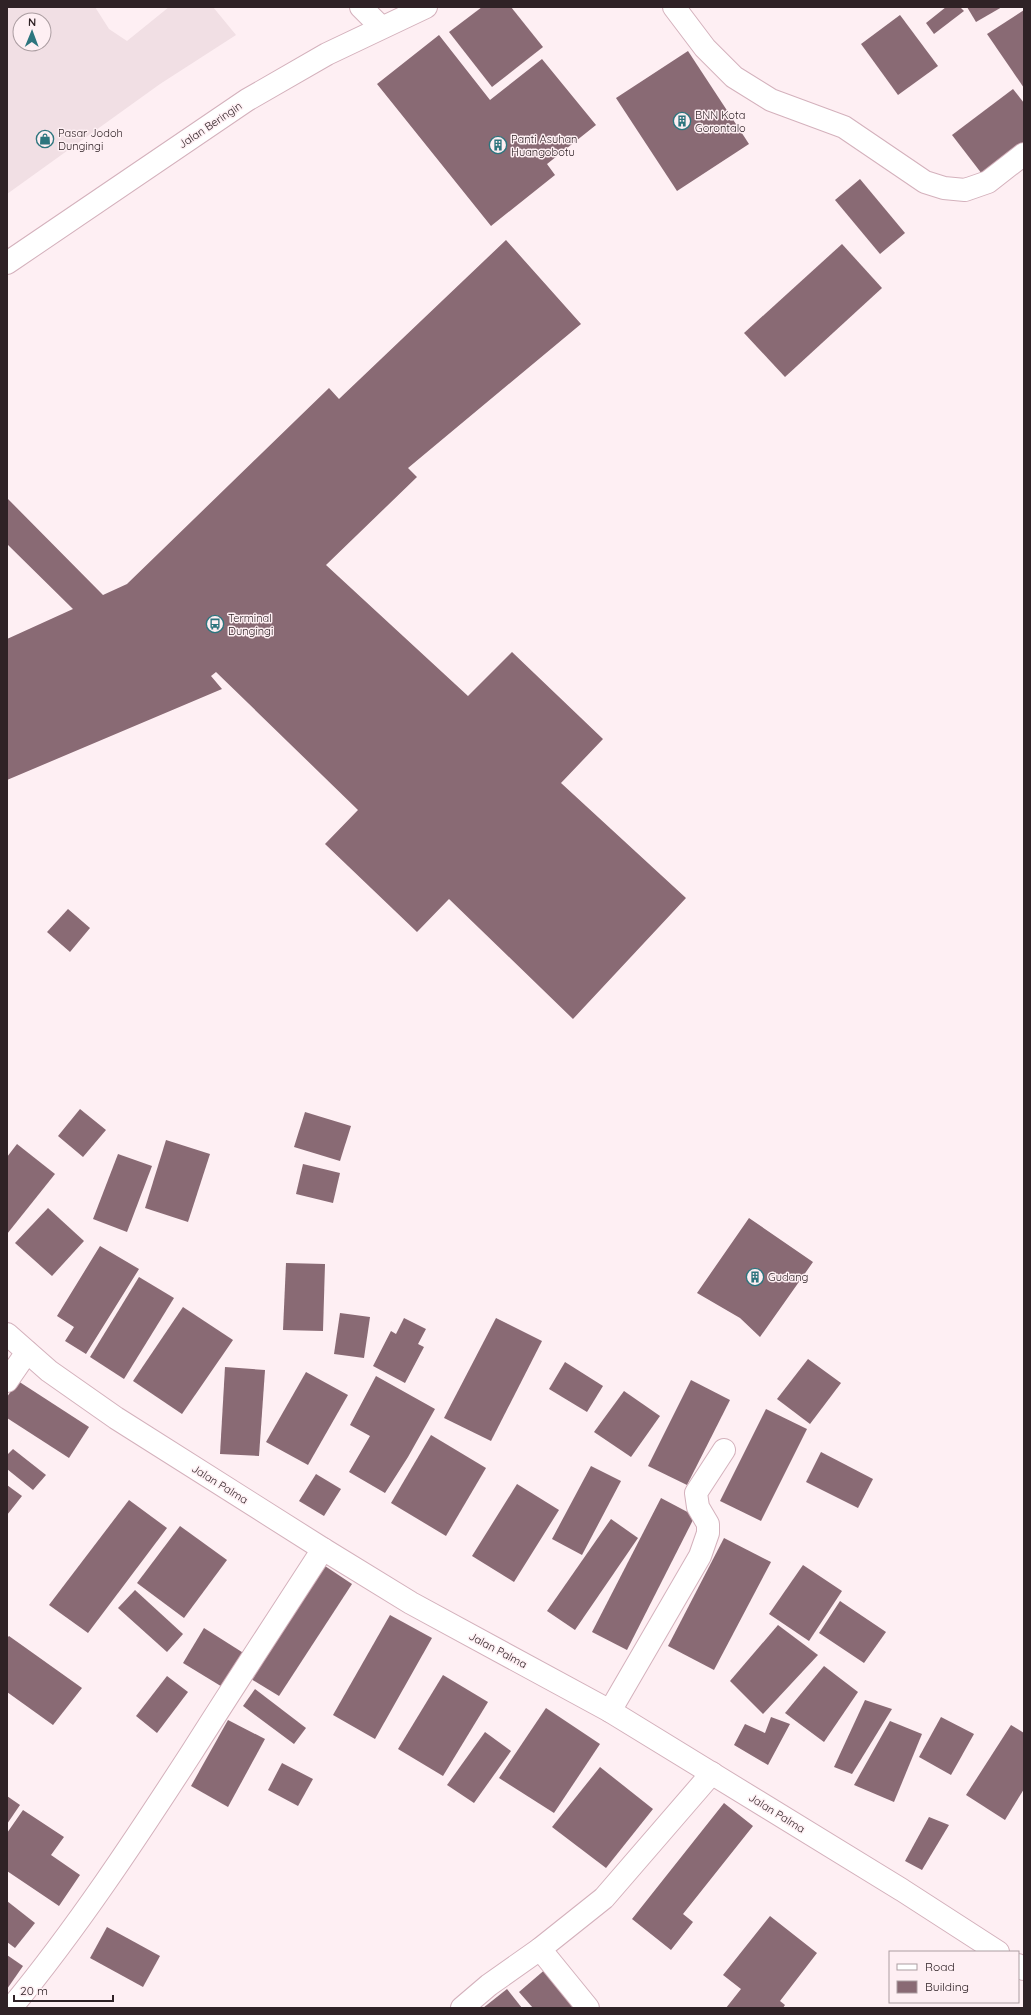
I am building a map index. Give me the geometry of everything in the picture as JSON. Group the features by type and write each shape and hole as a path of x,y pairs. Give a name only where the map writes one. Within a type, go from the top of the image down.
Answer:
{"street":[{"path":"361,7 381,27"},
{"name":"Jalan Beringin","path":"7,263 246,100 327,54 381,27 426,7"},
{"path":"674,7 705,48 734,77 771,100 844,127 925,182 944,188 965,190 988,182 1024,154"},
{"name":"Jalan Palma","path":"7,1334 49,1371 116,1418 323,1549 411,1603 610,1712 712,1773 996,1951"},
{"path":"7,1381 28,1352"},
{"path":"610,1712 700,1556 708,1533 708,1524 698,1507 696,1492 724,1450"},
{"path":"11,2008 101,1888 156,1808 323,1549"},
{"path":"462,2008 489,1985 540,1949 604,1898 712,1773"},
{"path":"540,1949 588,2008"}],"shaded area":[{"name":"Pasar Jodoh Dungingi","path":"7,7 95,7 109,29 127,41 169,7 213,7 236,35 160,84 7,194"}],"building":[{"path":"482,7 511,7 543,47 492,87 449,32"},
{"path":"946,7 960,7 964,11 934,34 926,23"},
{"path":"967,7 1002,7 976,22"},
{"path":"1024,10 1024,88 987,34"},
{"path":"900,15 938,66 898,95 861,44"},
{"name":"Panti Asuhan Huangobotu","path":"439,35 490,100 542,59 596,125 547,164 555,175 491,226 377,84"},
{"name":"BNN Kota Gorontalo","path":"688,51 749,144 677,191 616,98"},
{"path":"1013,89 1024,103 1024,142 982,174 952,135"},
{"path":"860,179 905,233 880,254 835,200"},
{"name":"Terminal Dungingi","path":"506,240 581,324 408,468 417,477 326,565 468,696 512,652 603,739 561,783 686,898 573,1019 449,899 417,932 325,844 358,810 216,672 211,676 222,689 7,780 7,639 73,609 7,544 7,498 103,595 127,584 329,388 339,399"},
{"path":"842,244 882,288 785,377 744,333"},
{"path":"68,909 90,928 70,952 47,932"},
{"path":"80,1109 106,1130 83,1157 58,1136"},
{"path":"305,1112 351,1126 340,1161 294,1147"},
{"path":"166,1140 210,1154 188,1222 145,1208"},
{"path":"17,1144 55,1174 7,1234 7,1157"},
{"path":"118,1154 152,1166 127,1232 93,1219"},
{"path":"303,1164 340,1173 333,1203 296,1194"},
{"path":"48,1208 84,1241 52,1276 15,1243"},
{"name":"Gudang","path":"749,1218 813,1262 760,1337 740,1318 697,1293"},
{"path":"100,1246 139,1269 86,1354 65,1341 74,1327 57,1316"},
{"path":"286,1263 325,1264 323,1331 283,1330"},
{"path":"139,1277 174,1298 124,1379 90,1357"},
{"path":"183,1307 233,1340 182,1414 133,1381"},
{"path":"340,1313 370,1317 364,1358 334,1354"},
{"path":"404,1318 426,1329 418,1344 424,1347 405,1383 373,1366 391,1331 396,1334"},
{"path":"496,1318 542,1341 491,1441 444,1418"},
{"path":"808,1359 841,1383 810,1424 777,1399"},
{"path":"565,1362 603,1386 587,1412 549,1389"},
{"path":"225,1367 265,1370 259,1456 220,1454"},
{"path":"306,1372 348,1395 308,1465 266,1442"},
{"path":"376,1376 435,1409 408,1457 385,1493 349,1472 370,1436 350,1425"},
{"path":"691,1380 730,1400 687,1485 648,1466"},
{"path":"18,1381 89,1427 69,1458 7,1418 7,1397"},
{"path":"624,1391 660,1416 631,1457 594,1432"},
{"path":"766,1409 807,1429 761,1521 720,1501"},
{"path":"431,1435 486,1468 446,1536 391,1503"},
{"path":"13,1449 46,1475 33,1490 7,1469 7,1455"},
{"path":"821,1452 873,1479 858,1508 806,1482"},
{"path":"591,1466 621,1481 582,1555 552,1539"},
{"path":"316,1474 341,1489 324,1516 299,1501"},
{"path":"517,1484 559,1510 514,1582 472,1556"},
{"path":"7,1485 22,1496 7,1515"},
{"path":"661,1498 695,1516 627,1650 592,1632"},
{"path":"129,1500 167,1528 88,1633 49,1605"},
{"path":"611,1519 638,1538 575,1630 547,1611"},
{"path":"180,1526 227,1560 184,1618 137,1583"},
{"path":"724,1538 771,1562 714,1670 668,1646"},
{"path":"803,1565 842,1591 809,1641 769,1614"},
{"path":"325,1566 352,1584 279,1696 251,1679"},
{"path":"135,1590 183,1634 167,1652 118,1608"},
{"path":"840,1601 886,1632 864,1663 819,1633"},
{"path":"390,1615 432,1638 375,1739 333,1715"},
{"path":"778,1625 818,1655 763,1714 730,1681"},
{"path":"204,1628 245,1654 224,1688 183,1663"},
{"path":"9,1636 82,1688 53,1725 7,1692 7,1638"},
{"path":"824,1666 858,1692 824,1742 785,1713"},
{"path":"443,1675 488,1702 443,1776 398,1749"},
{"path":"167,1676 188,1692 157,1733 136,1716"},
{"path":"255,1689 306,1728 294,1744 243,1706"},
{"path":"865,1700 892,1709 852,1774 834,1767"},
{"path":"546,1708 600,1744 554,1813 499,1778"},
{"path":"771,1717 790,1724 768,1765 734,1745 745,1724 765,1733"},
{"path":"941,1717 974,1734 951,1775 919,1757"},
{"path":"228,1720 265,1739 228,1807 191,1786"},
{"path":"890,1721 922,1734 894,1802 854,1785"},
{"path":"1011,1725 1024,1733 1024,1789 1005,1820 966,1795"},
{"path":"485,1732 511,1751 474,1803 447,1785"},
{"path":"282,1763 313,1779 298,1806 268,1790"},
{"path":"600,1767 653,1809 606,1868 552,1827"},
{"path":"7,1796 20,1805 7,1824"},
{"path":"724,1803 753,1826 683,1914 693,1922 671,1950 632,1919"},
{"path":"23,1810 64,1837 51,1855 80,1875 59,1906 7,1871 7,1833"},
{"path":"929,1817 949,1825 922,1870 905,1861"},
{"path":"7,1901 35,1923 15,1948 7,1942"},
{"path":"770,1916 817,1953 780,2001 785,2005 783,2008 726,2008 741,1989 723,1975"},
{"path":"107,1927 160,1956 143,1987 90,1958"},
{"path":"7,1955 23,1966 7,1989"},
{"path":"548,1967 584,2008 533,2008 519,1992"},
{"path":"507,1989 522,2008 483,2008"}],"place":[{"name":"BNN Kota Gorontalo","path":"682,121"},
{"name":"Pasar Jodoh Dungingi","path":"45,139"},
{"name":"Panti Asuhan Huangobotu","path":"498,145"},
{"name":"Terminal Dungingi","path":"215,624"},
{"name":"Gudang","path":"755,1277"}]}
